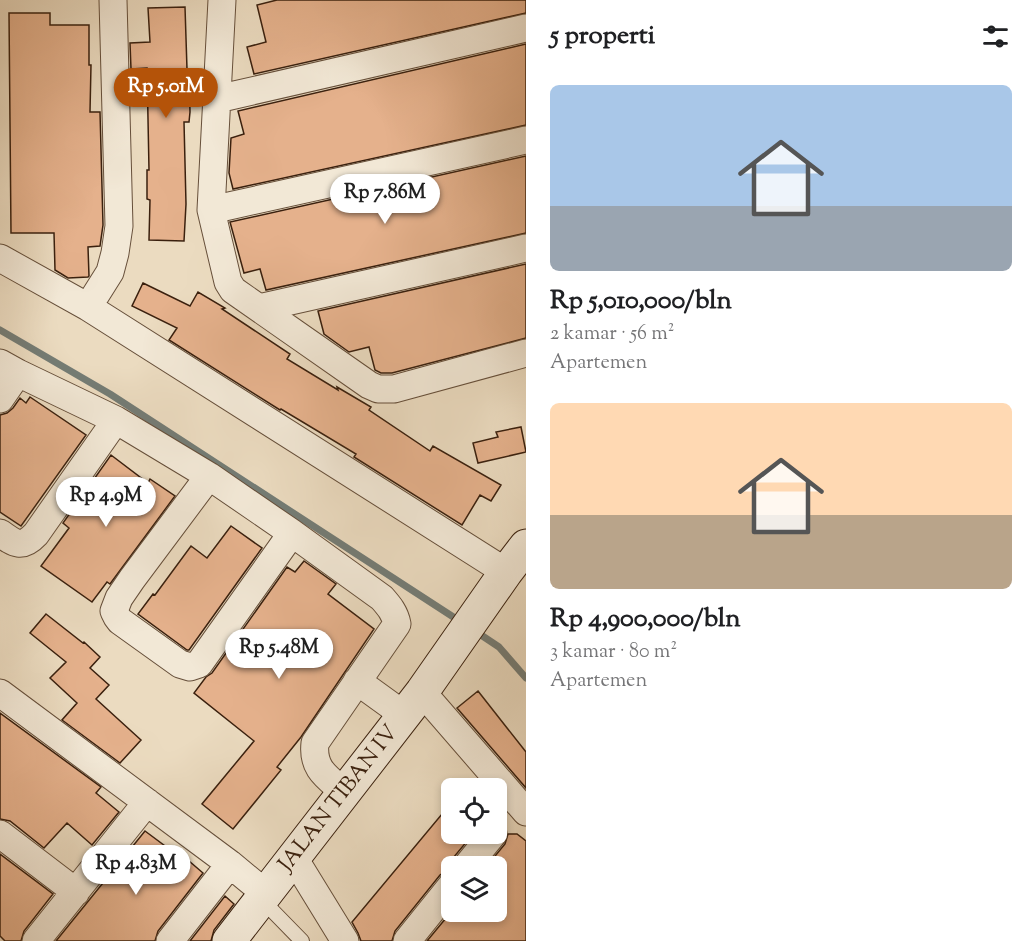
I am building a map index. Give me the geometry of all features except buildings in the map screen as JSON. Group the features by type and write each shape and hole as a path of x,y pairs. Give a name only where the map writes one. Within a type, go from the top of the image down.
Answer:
{"street":[{"path":"88,308 110,272 119,226 113,0"},
{"path":"222,0 211,210 228,282 233,290 378,389 394,389 526,353"},
{"path":"217,99 526,28"},
{"path":"211,210 526,140"},
{"path":"259,308 526,248"},
{"path":"0,258 88,308 501,579"},
{"path":"0,399 9,368 116,420 209,476 382,598 393,612 397,624 315,743 314,754 317,764 323,773 344,792"},
{"path":"0,533 13,543 24,543 30,540 116,420"},
{"path":"209,476 132,579 119,598 114,611 120,621 180,664 190,667 199,664 292,533"},
{"name":"JALAN TIBAN IV","path":"228,941 413,704 526,546"},
{"path":"357,681 413,704 522,807 507,820"},
{"path":"0,693 230,864 263,896"},
{"path":"36,941 147,802"},
{"path":"0,834 76,892"},
{"path":"475,856 485,844"},
{"path":"294,858 345,941"},
{"path":"170,941 230,864"},
{"path":"406,941 441,898"}],"lane":[{"path":"263,896 302,941"}],"waterway":[{"path":"0,330 110,394 461,622"},
{"path":"475,631 499,647 526,678"}]}
